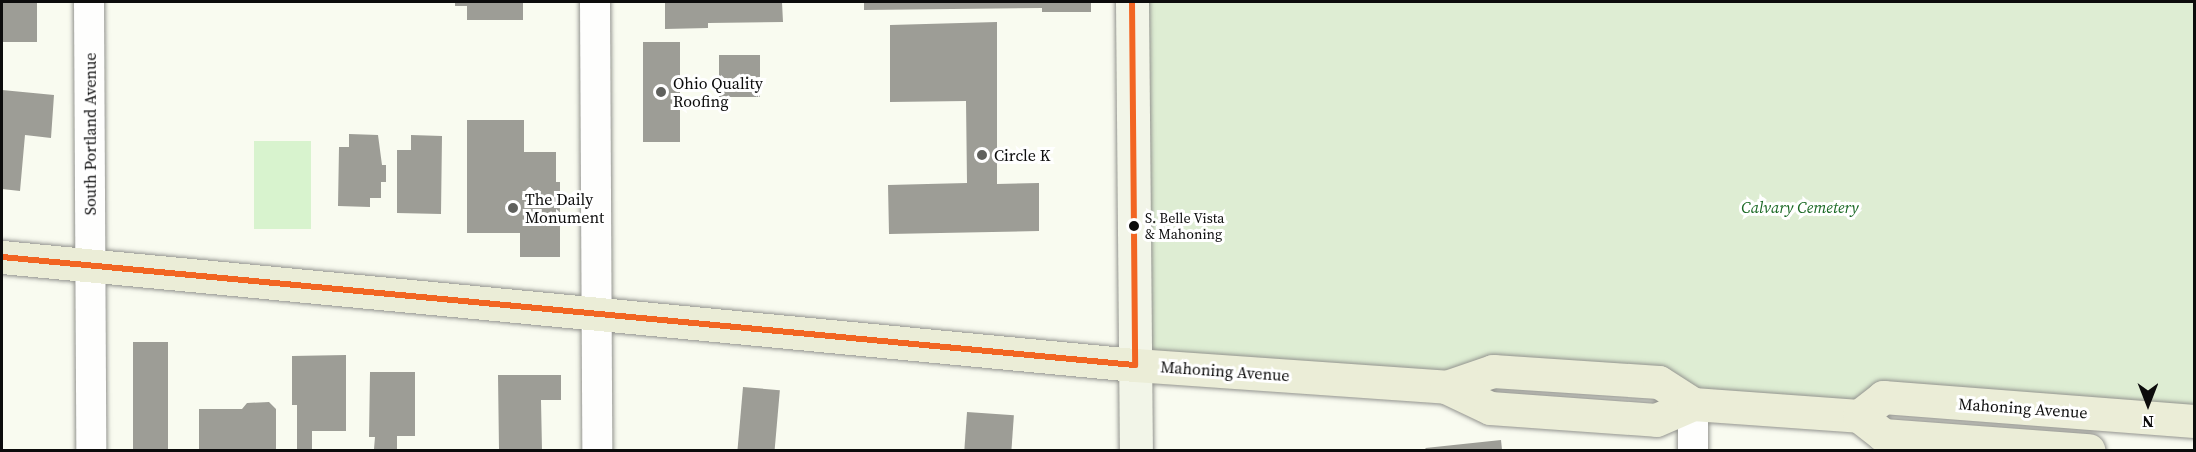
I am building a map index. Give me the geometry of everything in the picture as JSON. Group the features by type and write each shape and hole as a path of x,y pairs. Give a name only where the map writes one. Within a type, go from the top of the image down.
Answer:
{"main road":[{"name":"Mahoning Avenue","path":"2,257 1135,365 1446,387 1490,408 1646,420 1656,420 1693,404 1859,416 1883,397 2194,421"},
{"path":"1859,416 1883,435 2088,450"}],"street":[{"name":"South Portland Avenue","path":"89,2 91,450"},
{"path":"595,2 597,450"},
{"path":"1131,2 1136,450"},
{"path":"1693,404 1693,450"}],"green space":[{"name":"Calvary Cemetery","path":"1132,2 2194,2 2194,421 1883,397 1859,416 1659,382 1135,365"},
{"path":"254,141 311,141 311,229 254,229"}],"building":[{"path":"2,2 37,2 37,42 2,42"},
{"path":"455,2 523,2 523,20 467,20 467,6 455,6"},
{"path":"665,2 782,2 783,22 708,23 708,28 665,29"},
{"path":"864,2 1091,2 1091,12 1042,12 1042,8 864,10"},
{"name":"Circle K","path":"997,22 997,184 1039,183 1039,231 889,234 888,185 967,183 966,101 890,102 890,25"},
{"name":"Ohio Quality Roofing","path":"643,42 680,42 680,142 643,142"},
{"path":"719,55 760,55 760,97 719,97"},
{"path":"2,90 54,95 51,138 25,135 20,191 2,189"},
{"name":"The Daily Monument","path":"467,120 524,120 524,152 556,152 556,182 560,182 560,257 520,257 520,233 467,233"},
{"path":"349,134 378,135 382,165 386,165 386,182 381,182 381,198 370,198 370,207 338,206 339,147 349,147"},
{"path":"411,135 442,136 441,214 397,213 397,150 411,150"},
{"path":"133,342 168,342 168,450 133,450"},
{"path":"346,355 346,431 312,431 312,450 297,450 297,405 292,405 292,356"},
{"path":"370,372 415,372 415,436 397,436 397,449 374,449 375,437 369,437"},
{"path":"498,375 561,375 561,400 541,400 542,450 499,450"},
{"path":"743,387 780,390 775,450 738,450"},
{"path":"269,402 276,409 276,450 199,450 199,409 242,409 247,403"},
{"path":"967,412 1014,415 1011,450 964,450"},
{"path":"1501,440 1502,450 1426,450 1425,448"}],"transit line":[{"path":"1132,2 1135,365"},
{"path":"2,257 1135,365"}],"place":[{"name":"Ohio Quality Roofing","path":"661,92"},
{"name":"Circle K","path":"982,155"},
{"name":"The Daily Monument","path":"513,208"},
{"name":"S. Belle Vista & Mahoning","path":"1134,226"}]}
